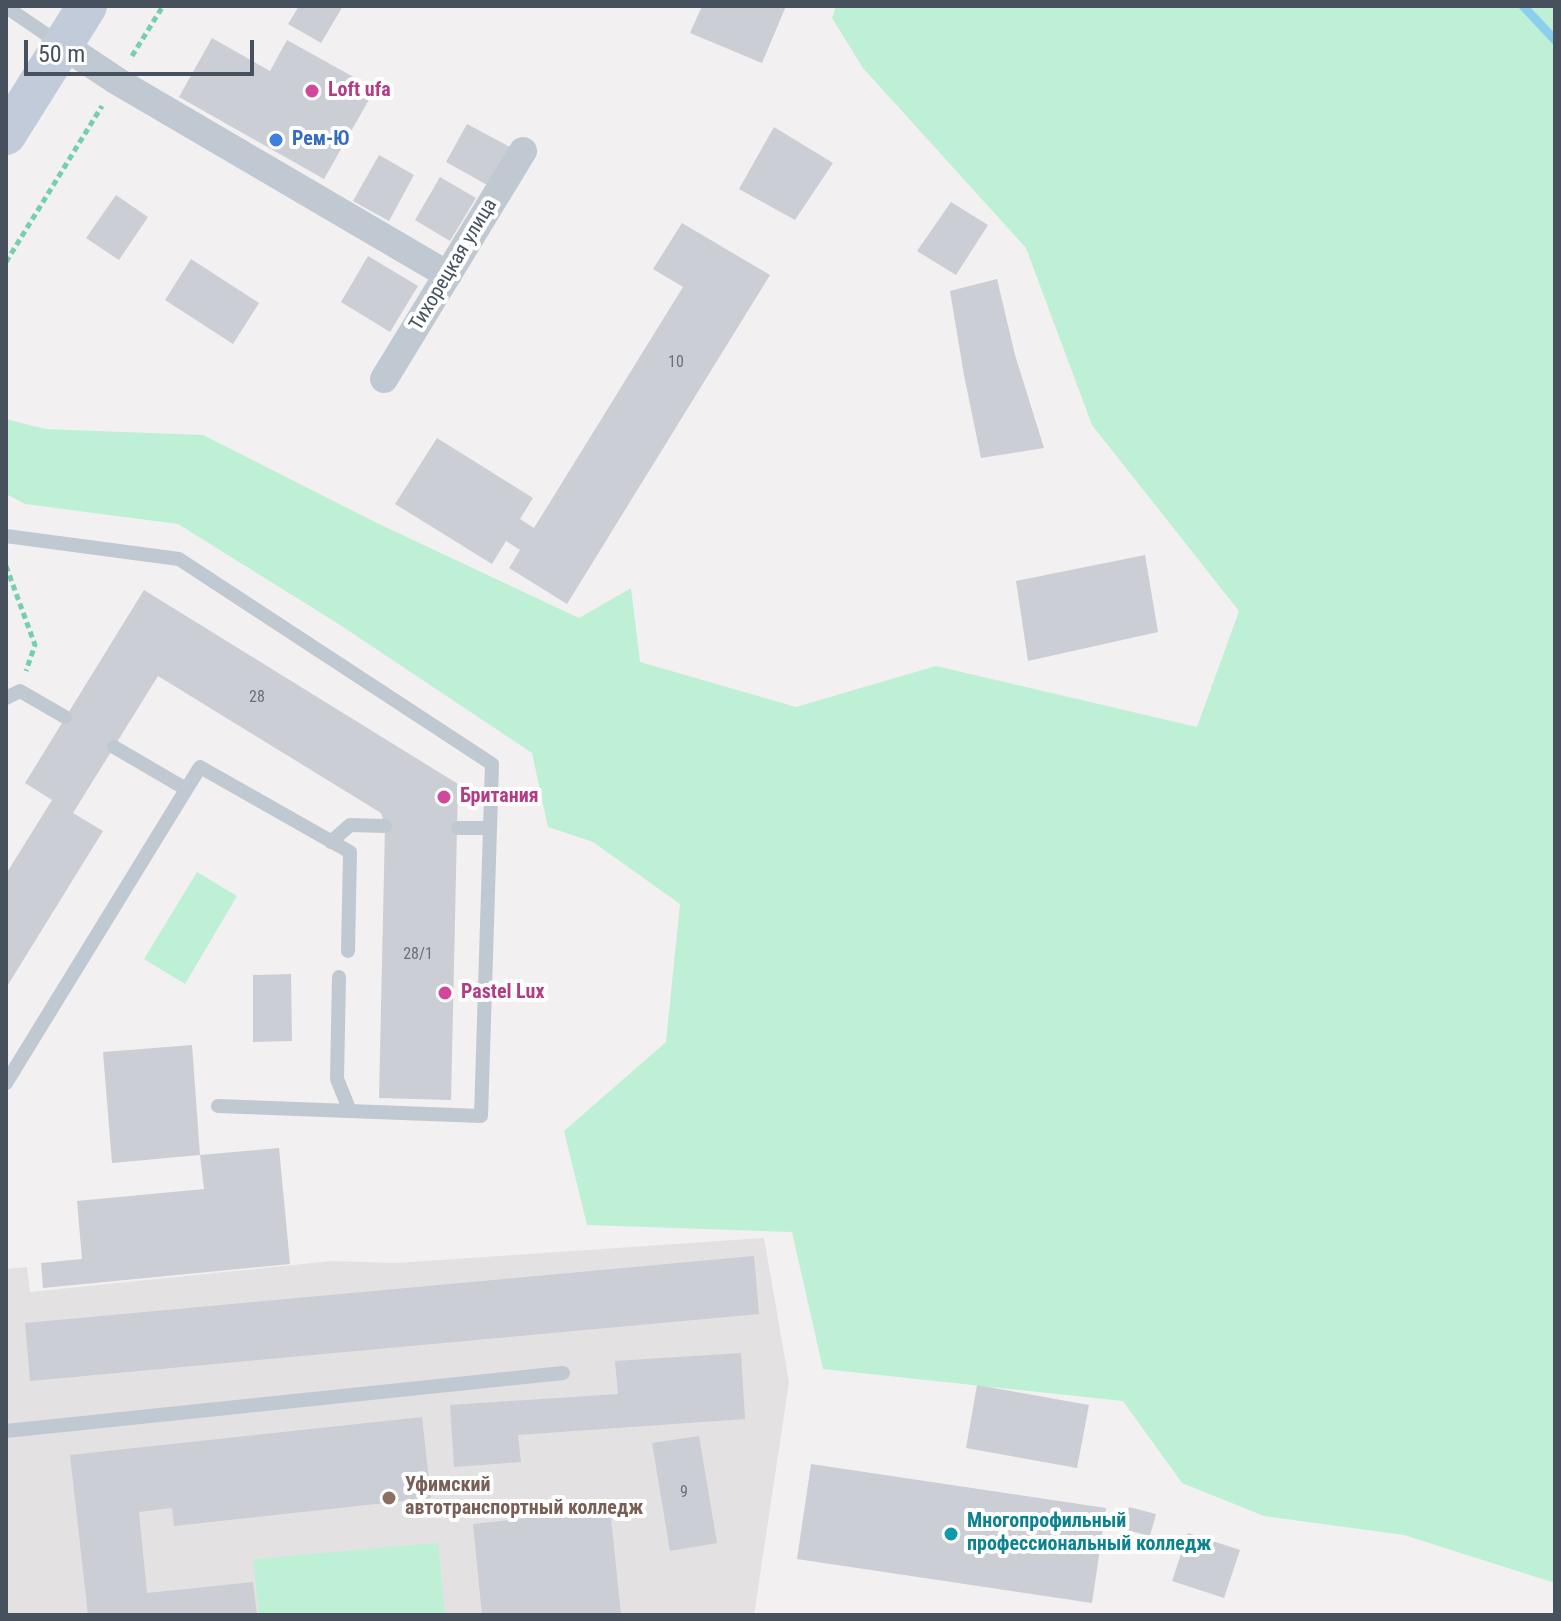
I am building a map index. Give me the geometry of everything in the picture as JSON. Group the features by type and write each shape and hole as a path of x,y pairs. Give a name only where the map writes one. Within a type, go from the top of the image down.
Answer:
{"main road":[{"path":"6,135 87,6"}],"street":[{"path":"63,45 117,81 448,275"},
{"name":"Тихорецкая улица","path":"384,379 523,151"}],"lane":[{"path":"6,7 63,45"},
{"path":"6,536 179,559 492,764 481,1116 218,1106"},
{"path":"13,694 65,717"},
{"path":"114,747 186,789"},
{"path":"6,1083 200,767 350,852 348,951"},
{"path":"331,842 350,825 385,826"},
{"path":"458,828 490,828"},
{"path":"339,977 337,1079 350,1111"},
{"path":"6,1431 563,1373"}],"path":[{"path":"6,262 163,6"},
{"path":"6,566 35,645 13,694"}],"shaded area":[{"name":"Уфимский автотранспортный колледж","path":"764,1238 789,1382 754,1615 6,1615 6,1269 27,1267 30,1292 332,1261 396,1263"}],"green space":[{"path":"836,6 1555,6 1555,1583 1404,1535 1264,1516 1182,1483 1123,1401 823,1369 792,1232 587,1225 564,1131 666,1042 680,904 593,842 548,827 532,753 337,623 178,524 25,504 6,494 6,419 45,429 203,435 379,524 579,618 631,588 640,662 796,707 936,666 1197,727 1239,611 1092,425 1026,248 863,68 832,18"},
{"path":"197,872 237,896 185,984 144,959"},
{"path":"438,1543 445,1615 259,1615 253,1559"}],"building":[{"path":"299,6 343,6 321,43 288,24"},
{"path":"702,6 786,6 762,63 690,33"},
{"path":"212,38 270,71 287,40 375,89 324,179 179,97"},
{"path":"467,124 510,147 489,186 446,162"},
{"path":"774,127 833,163 795,220 739,189"},
{"path":"379,155 414,175 389,221 353,201"},
{"path":"440,177 476,198 450,241 415,220"},
{"path":"116,195 148,217 119,260 86,238"},
{"path":"951,202 988,225 956,275 917,251"},
{"path":"682,223 770,275 567,604 509,568 520,550 506,541 492,564 395,504 437,438 533,498 520,519 534,528 683,287 653,269"},
{"path":"368,256 418,286 390,332 341,302"},
{"path":"191,259 259,303 233,344 165,300"},
{"path":"997,279 1015,355 1044,448 981,458 950,291"},
{"path":"1145,555 1158,632 1028,661 1016,581"},
{"path":"144,590 458,784 451,1100 379,1098 385,826 381,813 158,676 73,813 103,831 6,988 6,874 52,800 25,783"},
{"path":"291,974 292,1041 253,1042 253,975"},
{"path":"192,1045 200,1155 112,1163 103,1052"},
{"path":"279,1148 290,1264 43,1288 41,1263 82,1259 77,1201 204,1189 200,1155"},
{"path":"754,1256 759,1314 30,1381 25,1323"},
{"path":"741,1353 745,1419 518,1435 521,1462 454,1467 450,1405 618,1394 615,1361"},
{"path":"977,1385 1089,1405 1077,1468 966,1448"},
{"path":"422,1417 431,1498 174,1526 172,1508 139,1512 147,1593 253,1582 257,1615 88,1615 70,1455"},
{"path":"699,1436 717,1543 670,1551 652,1443"},
{"name":"Многопрофильный профессиональный колледж","path":"811,1464 1106,1508 1092,1603 797,1559"},
{"path":"1129,1507 1156,1514 1150,1536 1123,1529"},
{"path":"610,1509 621,1615 482,1615 473,1524"},
{"path":"1188,1533 1240,1550 1224,1598 1172,1581"}],"waterway":[{"path":"1523,6 1555,40"}],"place":[{"name":"Loft ufa","path":"312,91"},
{"name":"Рем-Ю","path":"276,140"},
{"name":"Британия","path":"444,797"},
{"name":"Pastel Lux","path":"445,993"},
{"name":"Уфимский автотранспортный колледж","path":"389,1498"},
{"name":"Многопрофильный профессиональный колледж","path":"951,1534"}]}
